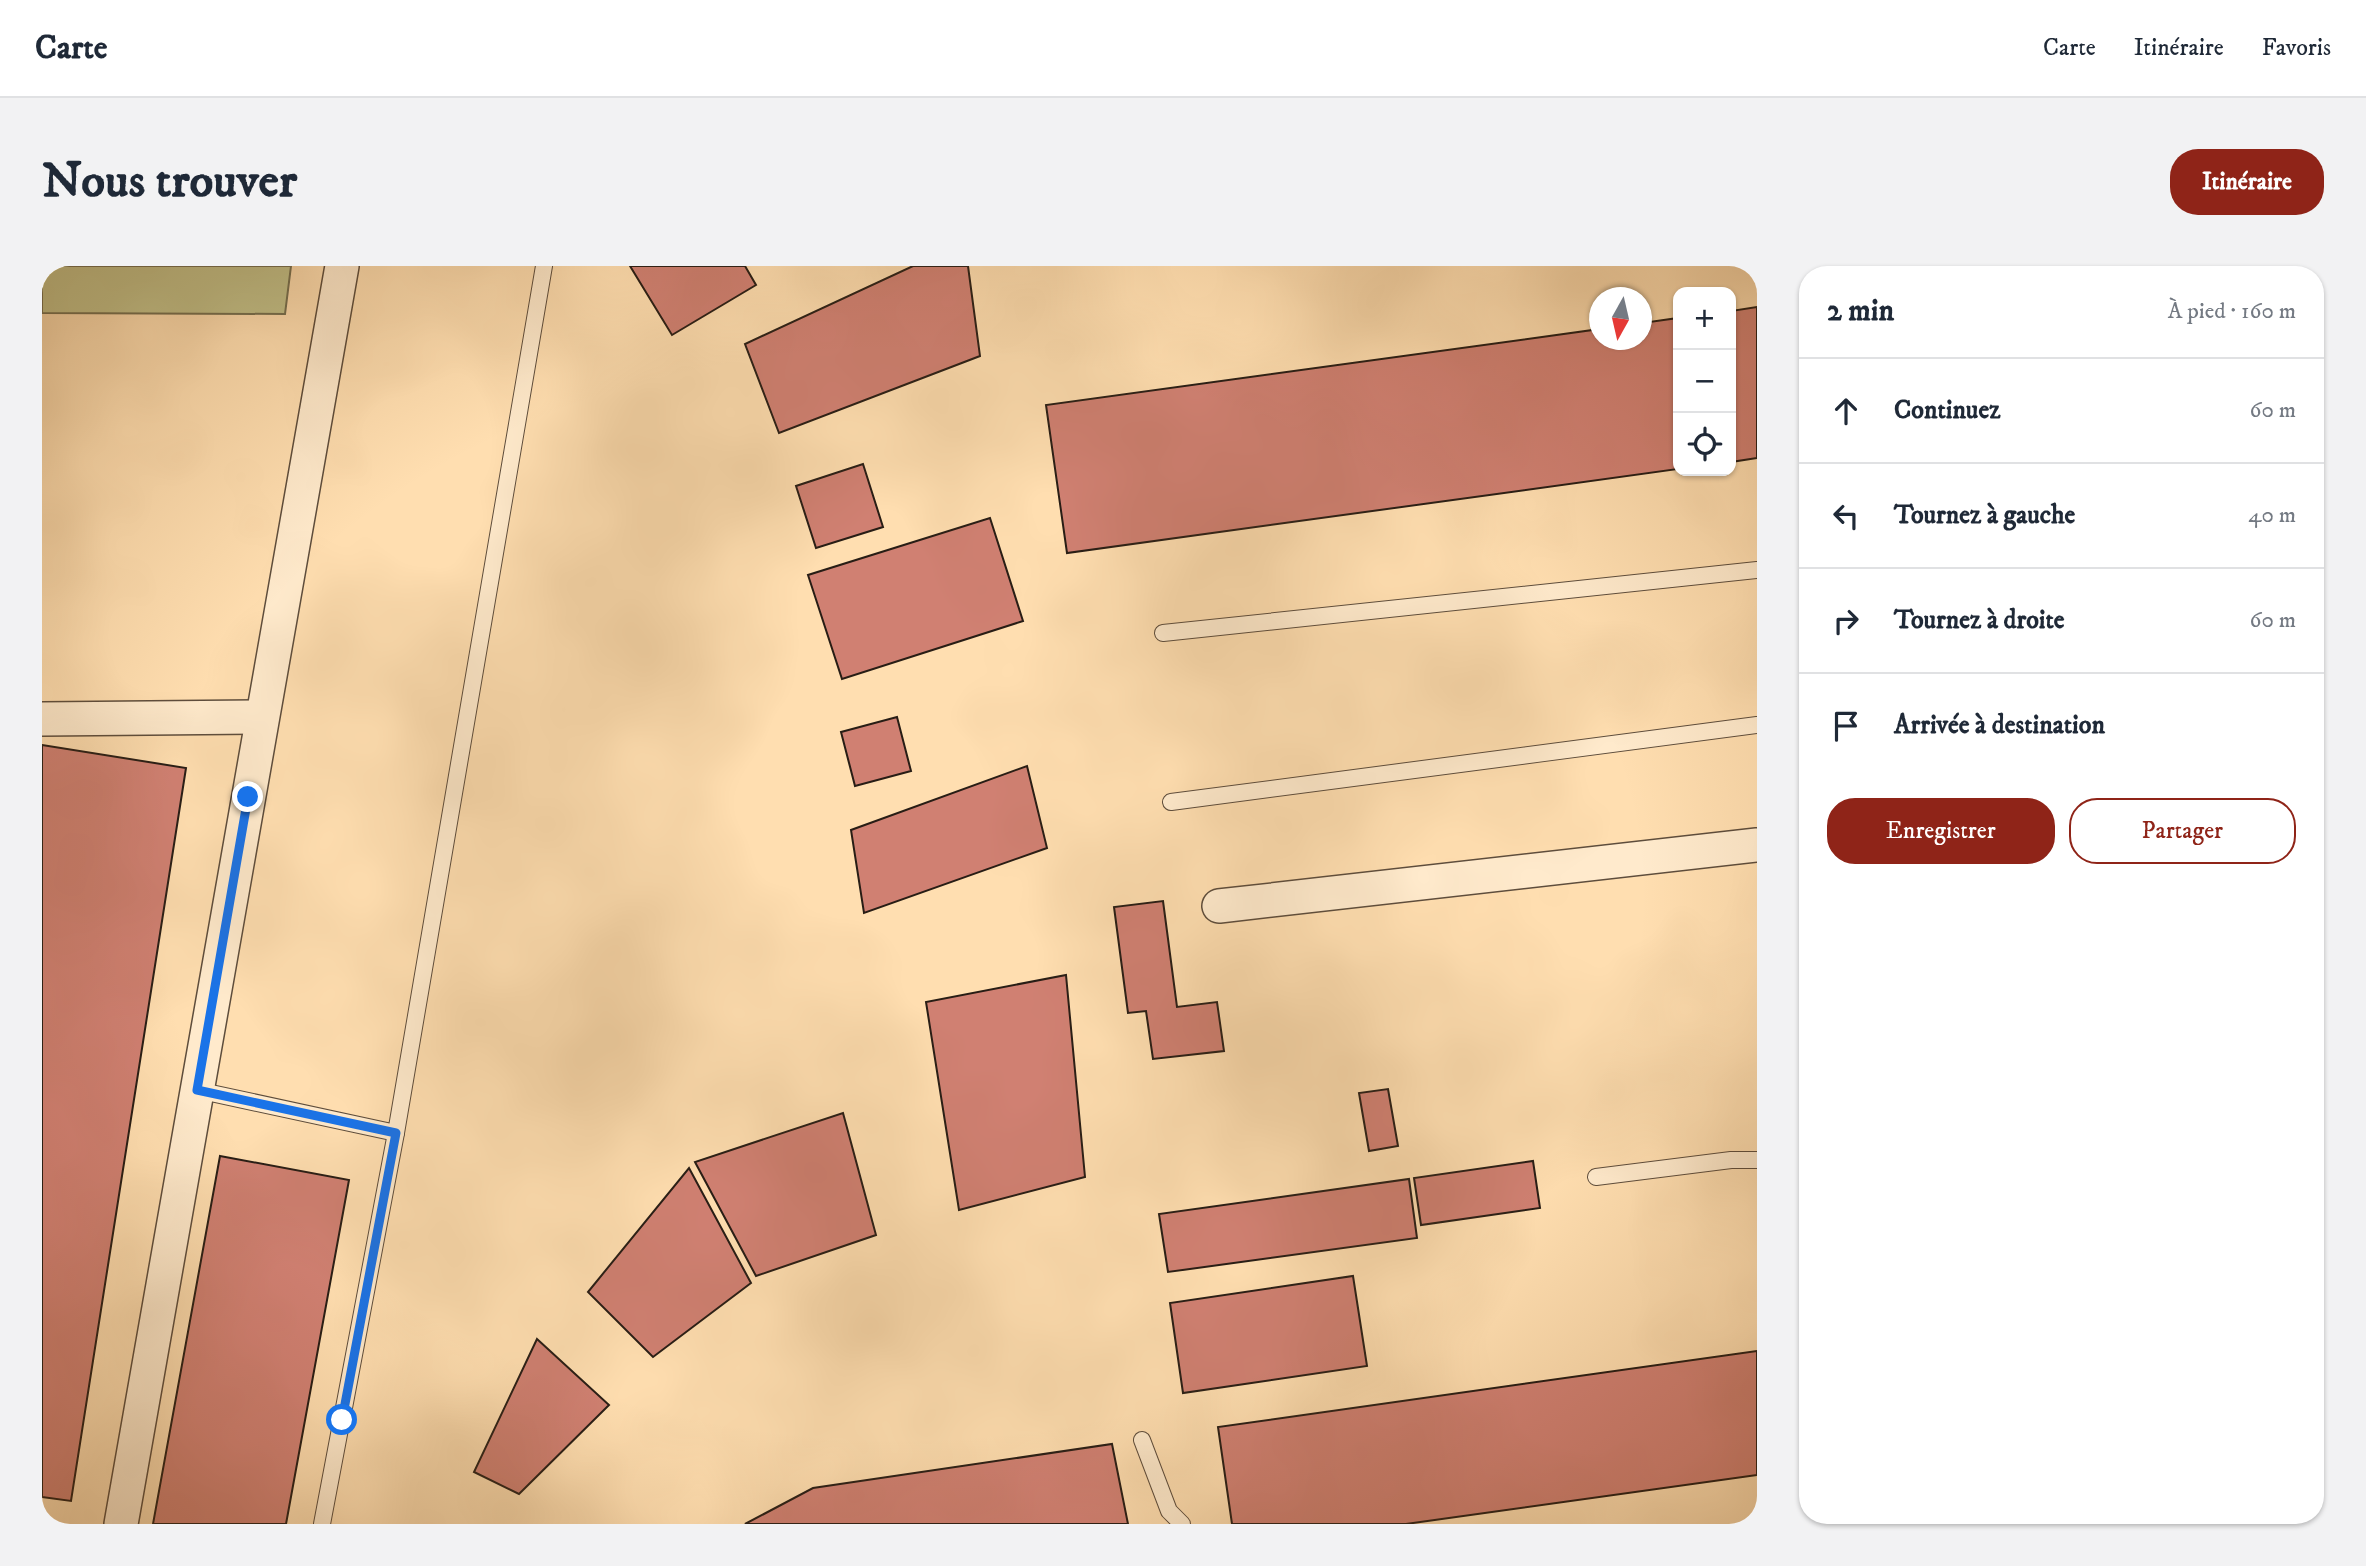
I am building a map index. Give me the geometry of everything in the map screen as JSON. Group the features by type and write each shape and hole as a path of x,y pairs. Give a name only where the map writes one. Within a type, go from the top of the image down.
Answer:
{"street":[{"path":"121,1524 342,266"},
{"path":"42,719 262,717"},
{"path":"1219,906 1757,845"}],"lane":[{"path":"322,1524 396,1133 544,266"},
{"path":"1163,633 1757,570"},
{"path":"1171,802 1757,725"},
{"path":"197,1090 396,1133"},
{"path":"1596,1177 1731,1160 1757,1160"},
{"path":"1142,1440 1169,1511 1182,1524"}],"shaded area":[{"path":"42,266 291,266 285,314 42,313"}],"building":[{"path":"630,266 745,266 756,285 672,335"},
{"path":"913,266 968,266 980,356 779,433 745,344"},
{"path":"1757,307 1757,458 1736,461 1736,350 1736,310"},
{"path":"1673,319 1673,470 1067,553 1046,405 1589,331 1589,350 1652,350 1652,322"},
{"path":"863,464 883,527 816,548 796,486"},
{"path":"990,518 1023,621 842,679 808,575"},
{"path":"897,717 911,771 855,786 841,732"},
{"path":"42,745 186,768 71,1501 42,1497"},
{"path":"1027,766 1047,848 864,913 851,830"},
{"path":"1163,901 1177,1007 1217,1002 1224,1051 1153,1059 1146,1011 1128,1013 1114,907"},
{"path":"1066,975 1085,1177 959,1210 926,1002"},
{"path":"1388,1089 1398,1146 1369,1151 1359,1093"},
{"path":"843,1113 876,1235 756,1276 695,1162"},
{"path":"220,1156 349,1180 286,1524 153,1524"},
{"path":"1533,1161 1540,1208 1421,1225 1414,1178"},
{"path":"689,1168 751,1283 653,1357 588,1292"},
{"path":"1409,1179 1417,1238 1168,1272 1159,1214"},
{"path":"1353,1276 1367,1366 1183,1393 1170,1303"},
{"path":"537,1339 609,1405 519,1494 474,1472"},
{"path":"1757,1351 1757,1475 1406,1524 1232,1524 1218,1427"},
{"path":"1112,1444 1128,1524 745,1524 813,1488"}],"route":[{"path":"248,797 197,1090 396,1133 342,1420"}]}
